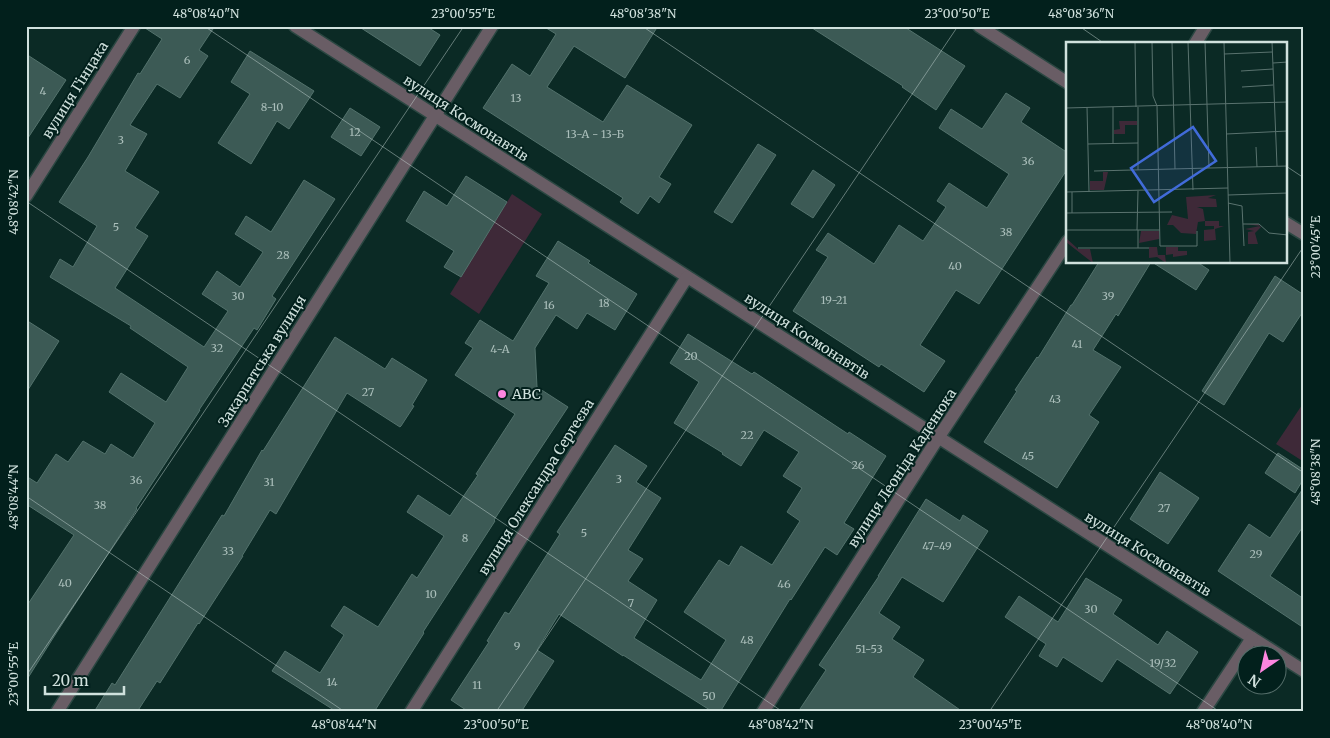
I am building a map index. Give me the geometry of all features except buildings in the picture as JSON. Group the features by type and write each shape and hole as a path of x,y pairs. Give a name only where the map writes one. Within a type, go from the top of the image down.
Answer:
{"street":[{"name":"вулиця Гінцака","path":"26,196 134,26"},
{"name":"вулиця Космонавтів","path":"295,26 1304,671"},
{"name":"Закарпатська вулиця","path":"57,712 492,26"},
{"path":"979,26 1066,82"},
{"path":"1196,42 1206,26"},
{"path":"1288,224 1304,234"},
{"name":"вулиця Леоніда Каденюка","path":"763,712 938,438 1066,244"},
{"name":"вулиця Олександра Сергеєва","path":"411,712 687,278"},
{"path":"1203,712 1252,638"}],"shaded area":[{"path":"512,194 542,214 479,314 450,294"},
{"path":"1304,402 1304,462 1276,444"}],"place":[{"name":"ABC","path":"502,394"}]}
